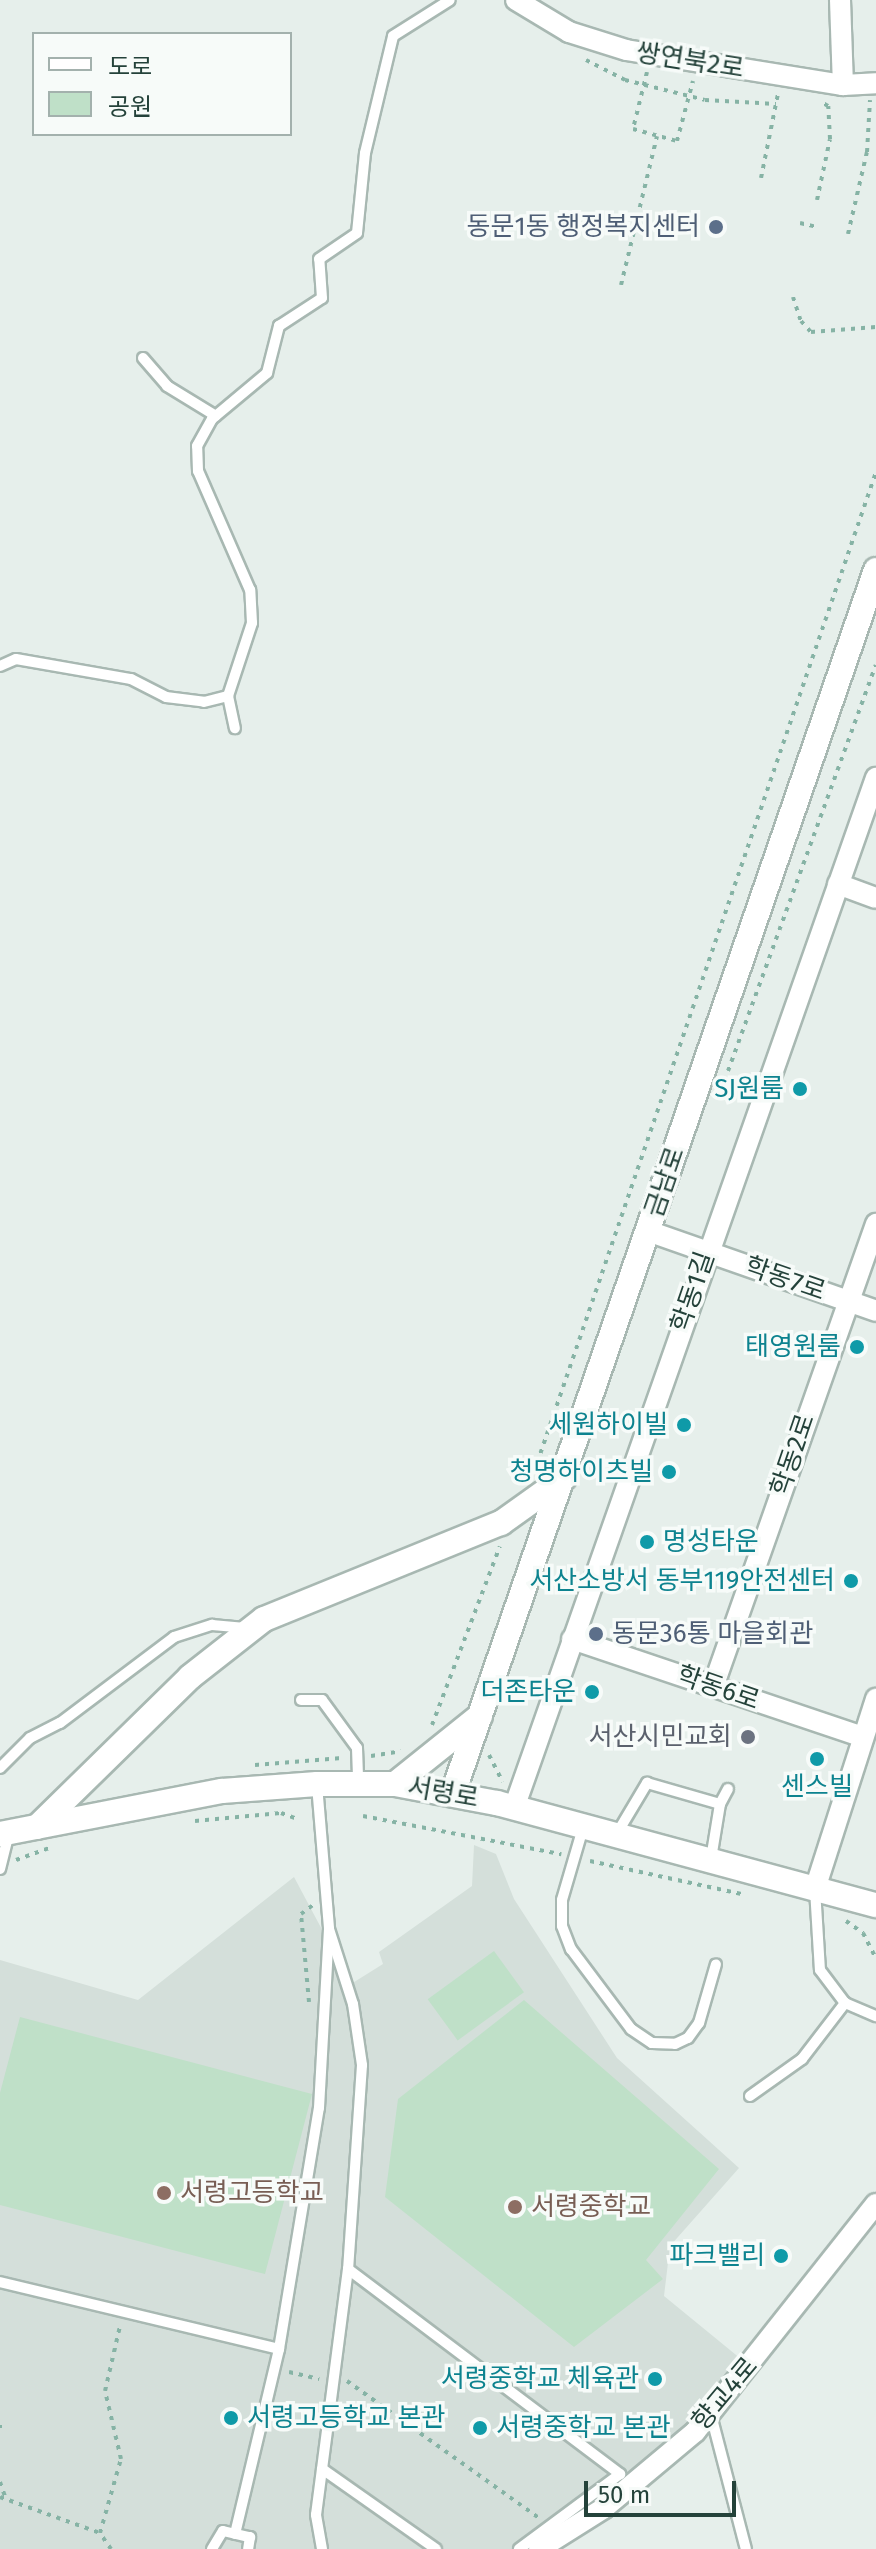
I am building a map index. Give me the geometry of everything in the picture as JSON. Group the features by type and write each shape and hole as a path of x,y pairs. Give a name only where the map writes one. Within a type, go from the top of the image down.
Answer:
{"street":[{"name":"쌍연북2로","path":"516,0 553,25 606,45 843,85 876,83"},
{"path":"840,0 843,85"},
{"name":"금남로","path":"453,1793 876,570"},
{"name":"학동1길","path":"514,1808 876,778"},
{"path":"838,884 876,898"},
{"name":"학동2로","path":"713,1687 876,1224"},
{"name":"학동7로","path":"648,1231 876,1311"},
{"path":"37,1827 190,1677 250,1629 302,1600 501,1523 564,1478"},
{"name":"학동6로","path":"572,1639 713,1687 869,1729"},
{"path":"815,1899 876,1699"},
{"path":"395,1784 482,1714"},
{"name":"서령로","path":"5,1833 157,1801 317,1784 395,1784 453,1793 711,1860 815,1899 876,1905"},
{"name":"향교4로","path":"539,2549 646,2476 711,2415 876,2204"}],"lane":[{"path":"235,728 228,696 252,623 250,590 198,471 197,446 216,416 267,373 279,326 322,298 319,259 357,233 365,153 393,36 450,0"},
{"path":"143,358 167,386 216,416"},
{"path":"0,666 16,659 131,679 166,697 204,702 228,696"},
{"path":"0,1768 30,1738 60,1723 174,1637 212,1625 250,1629"},
{"path":"301,1700 322,1700 357,1748 358,1783"},
{"path":"616,1835 647,1783 720,1804"},
{"path":"317,1784 329,1929 353,2004 364,2087 348,2269 316,2515 322,2549"},
{"path":"711,1860 720,1804 728,1789"},
{"path":"584,1826 561,1907 565,1937 637,2035 666,2045 693,2034 716,1964"},
{"path":"1,1866 5,1833"},
{"path":"815,1899 820,1970 845,2003 876,2016"},
{"path":"235,2534 279,2349 319,2108 329,1929"},
{"path":"750,2096 802,2059 845,2003"},
{"path":"348,2269 620,2474 519,2549"},
{"path":"0,2282 279,2349"},
{"path":"711,2415 746,2549"},
{"path":"322,2469 436,2549"},
{"path":"212,2549 223,2531 250,2537 248,2549"}],"path":[{"path":"575,54 645,85 689,96 776,104"},
{"path":"645,85 633,129 677,141 695,75"},
{"path":"761,178 779,92"},
{"path":"848,234 867,152 870,97 876,95"},
{"path":"817,200 828,161 828,106"},
{"path":"621,285 657,136"},
{"path":"800,223 817,227"},
{"path":"793,297 811,332 876,327"},
{"path":"531,1479 876,472"},
{"path":"726,1077 876,665"},
{"path":"427,1731 500,1544 511,1539"},
{"path":"251,1765 382,1756 412,1744"},
{"path":"182,1822 281,1813 295,1818"},
{"path":"363,1816 750,1895"},
{"path":"1,1866 54,1847"},
{"path":"309,2009 301,1914 324,1896"},
{"path":"815,1899 863,1933 876,1959"},
{"path":"100,2533 121,2459 105,2391 123,2312"},
{"path":"274,2369 334,2377 550,2527"},
{"path":"0,2482 3,2498 100,2533 111,2549"}],"shaded area":[{"path":"474,1845 496,1854 514,1899 617,2058 739,2168 670,2246 664,2296 741,2359 691,2425 529,2549 0,2549 0,1960 138,2000 294,1877 351,1984 383,1964 379,1952 472,1886"}],"green space":[{"path":"494,1951 524,1992 458,2040 428,1999"},
{"path":"524,2000 719,2169 646,2260 663,2279 574,2347 385,2197 398,2099"},
{"path":"20,2017 312,2094 265,2274 0,2205 0,2093"}],"place":[{"name":"동문1동 행정복지센터","path":"716,227"},
{"name":"SJ원룸","path":"800,1089"},
{"name":"태영원룸","path":"857,1347"},
{"name":"세원하이빌","path":"684,1425"},
{"name":"청명하이츠빌","path":"669,1472"},
{"name":"명성타운","path":"647,1542"},
{"name":"서산소방서 동부119안전센터","path":"851,1581"},
{"name":"동문36통 마을회관","path":"596,1634"},
{"name":"더존타운","path":"592,1692"},
{"name":"서산시민교회","path":"748,1737"},
{"name":"센스빌","path":"817,1759"},
{"name":"서령고등학교","path":"164,2193"},
{"name":"서령중학교","path":"515,2207"},
{"name":"파크밸리","path":"781,2256"},
{"name":"서령중학교 체육관","path":"655,2379"},
{"name":"서령고등학교 본관","path":"231,2418"},
{"name":"서령중학교 본관","path":"480,2428"}]}
